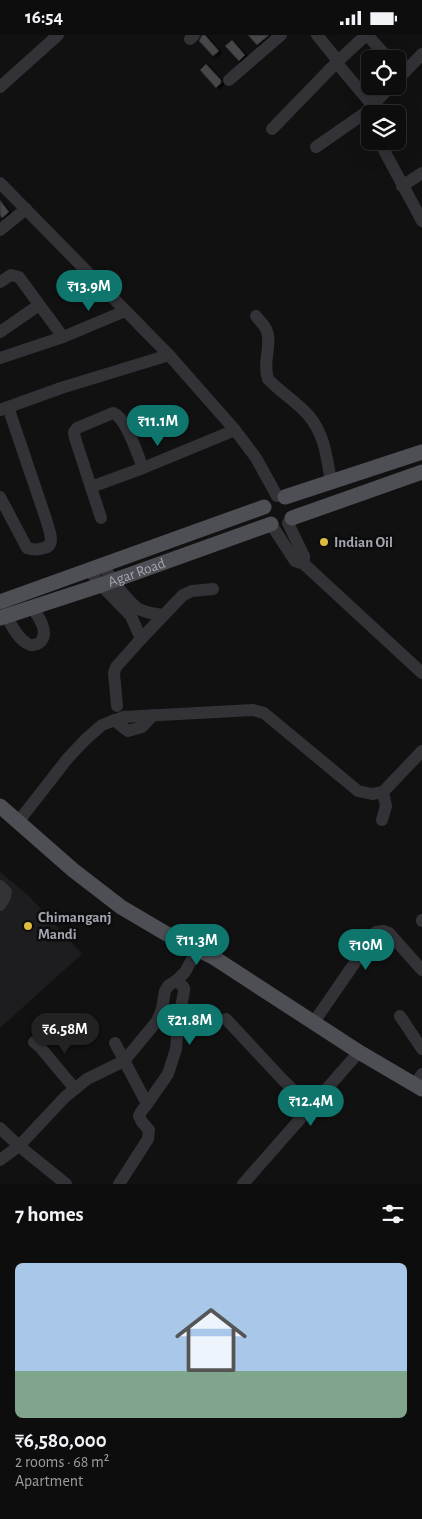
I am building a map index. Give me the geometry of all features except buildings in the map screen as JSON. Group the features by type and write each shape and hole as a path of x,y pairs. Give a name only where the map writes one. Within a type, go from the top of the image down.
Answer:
{"main road":[{"path":"0,602 264,507 270,499 331,483 422,452"},
{"name":"Agar Road","path":"3,617 107,583 271,524 280,526 422,472"},
{"path":"281,497 292,504 293,509 290,521"},
{"path":"264,507 264,517 271,524"},
{"path":"1,808 73,870 121,907 165,933 212,957 359,1052 420,1083"}],"street":[{"path":"0,87 58,35"},
{"path":"229,80 281,35"},
{"path":"316,35 337,62 363,105"},
{"path":"272,129 337,62 367,35 381,50"},
{"path":"406,68 422,54"},
{"path":"316,147 361,119"},
{"path":"384,150 422,221"},
{"path":"402,186 422,173"},
{"path":"0,183 169,355 235,430 281,497"},
{"path":"0,229 26,209"},
{"path":"0,282 11,275 19,277 63,337"},
{"path":"0,331 39,305"},
{"path":"0,358 63,337 126,311"},
{"path":"256,316 266,329 269,338 265,371 268,379 309,416 318,430 326,448 331,483"},
{"path":"0,497 27,548 38,550 49,547 51,545 51,537 27,459 4,409 61,388 169,355"},
{"path":"101,518 74,432 81,426 113,413 116,414 124,422 143,468"},
{"path":"90,487 143,468 235,430"},
{"path":"290,521 304,556 304,564"},
{"path":"271,524 295,561 304,564 422,673"},
{"path":"96,567 107,583 134,612 140,639"},
{"path":"117,706 114,670 140,639 183,595 213,589"},
{"path":"3,617 28,644 38,644 42,640 44,633 43,626 32,608"},
{"path":"134,612 163,615"},
{"path":"18,822 85,739 102,725 123,717 254,710 264,713 358,791 372,793 383,792 422,751"},
{"path":"382,820 386,805 383,792"},
{"path":"0,886 6,892 6,897 0,905"},
{"path":"314,1022 376,932 383,931 389,933 422,970"},
{"path":"0,1160 19,1146 65,1097 87,1079 124,1061 157,1021 162,1009 165,991 168,986 185,972 197,950"},
{"path":"119,1184 150,1133 139,1116 168,1074 176,1049 184,991 184,987 177,980"},
{"path":"400,1016 422,1049"},
{"path":"226,1019 311,1107"},
{"path":"34,1042 75,1089"},
{"path":"115,1043 147,1104"},
{"path":"243,1184 359,1052"},
{"path":"0,1128 63,1183"}],"shaded area":[{"name":"Chimanganj Mandi","path":"0,872 30,897 82,954 0,1028"}],"place":[{"name":"Indian Oil","path":"324,542"},
{"name":"Chimanganj Mandi","path":"28,926"}]}
